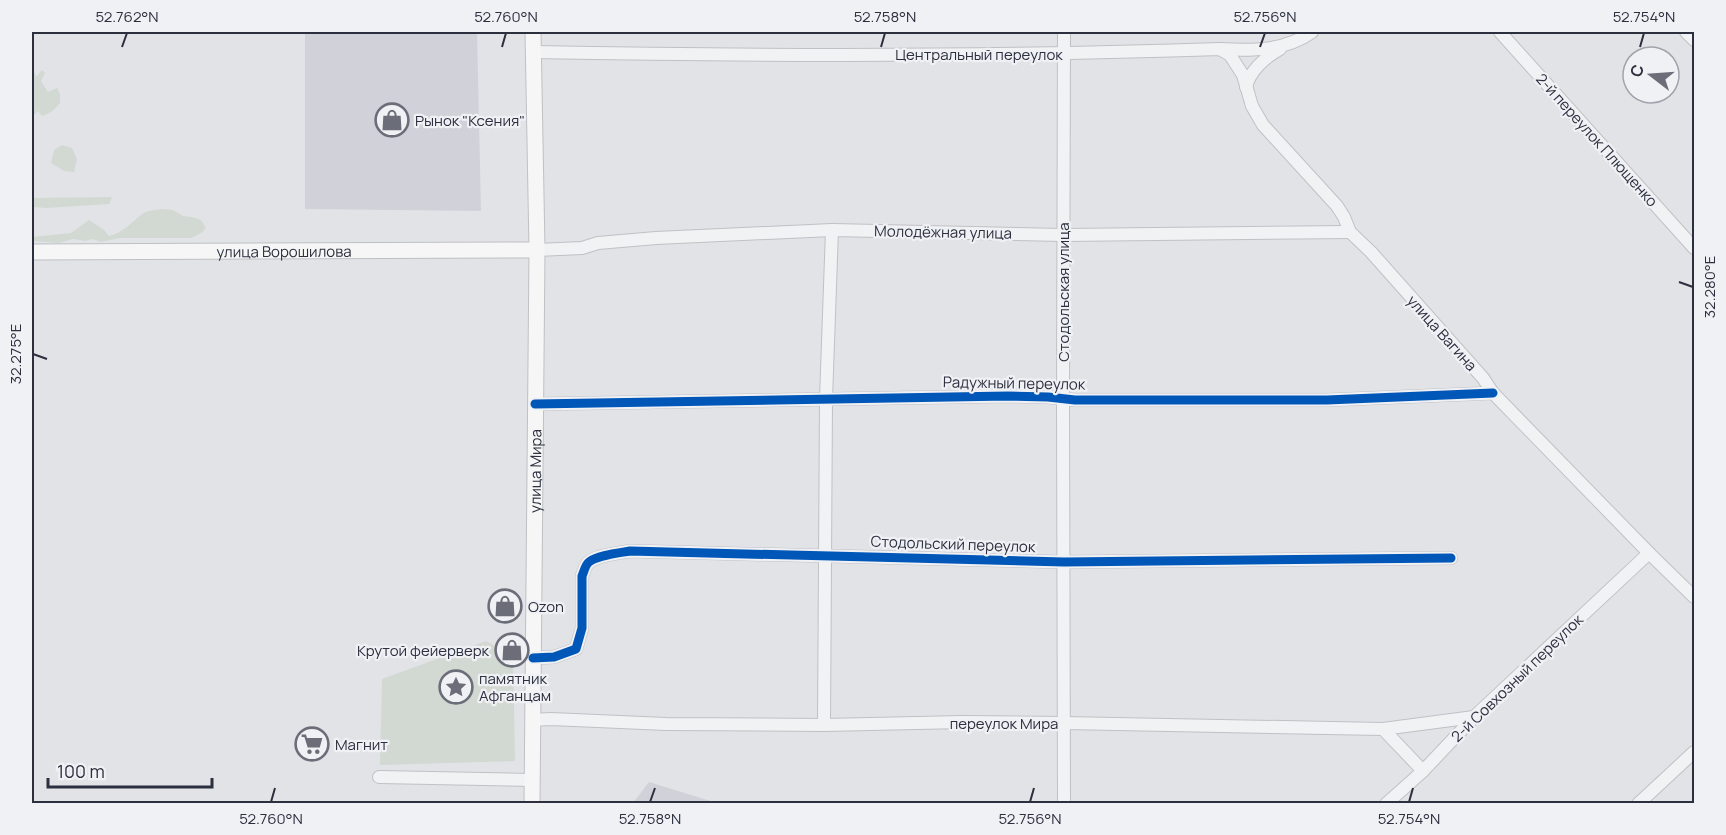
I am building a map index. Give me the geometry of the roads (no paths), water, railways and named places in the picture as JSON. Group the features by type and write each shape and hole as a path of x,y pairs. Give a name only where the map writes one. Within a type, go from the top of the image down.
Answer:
{"main road":[{"name":"улица Мира","path":"532,804 537,250 533,32"},
{"name":"улица Ворошилова","path":"32,252 537,250"}],"street":[{"name":"Стодольская улица","path":"1064,32 1064,804"},
{"name":"Центральный переулок","path":"533,52 724,55 1064,54 1256,50 1291,44 1312,32"},
{"name":"2-й переулок Плющенко","path":"1500,32 1695,248"},
{"path":"1686,32 1695,40"},
{"path":"1246,87 1248,80 1265,58 1291,44"},
{"name":"улица Вагина","path":"1220,49 1230,55 1237,64 1243,75 1252,106 1263,125 1337,206 1350,232 1378,260 1483,378 1493,393 1695,597"},
{"path":"824,726 826,399 832,230"},
{"name":"Молодёжная улица","path":"537,250 582,248 598,243 656,238 832,230 1063,235 1350,232"},
{"name":"Радужный переулок","path":"535,404 1008,396 1075,400 1327,400 1493,393"},
{"name":"Стодольский переулок","path":"533,658 554,657 576,649 582,628 584,569 589,562 607,555 630,551 1064,562 1451,558"},
{"name":"2-й Совхозный переулок","path":"1386,804 1423,771 1474,717 1649,553"},
{"name":"переулок Мира","path":"532,720 824,726 1064,723 1383,729 1474,717"},
{"path":"1383,729 1423,771"},
{"path":"1638,804 1695,752"},
{"path":"379,777 532,780"}],"place":[{"name":"Рынок \"Ксения\"","path":"392,120"},
{"name":"Ozon","path":"505,606"},
{"name":"Крутой фейерверк","path":"512,650"},
{"name":"памятник Афганцам","path":"456,687"},
{"name":"Магнит","path":"312,744"}]}
